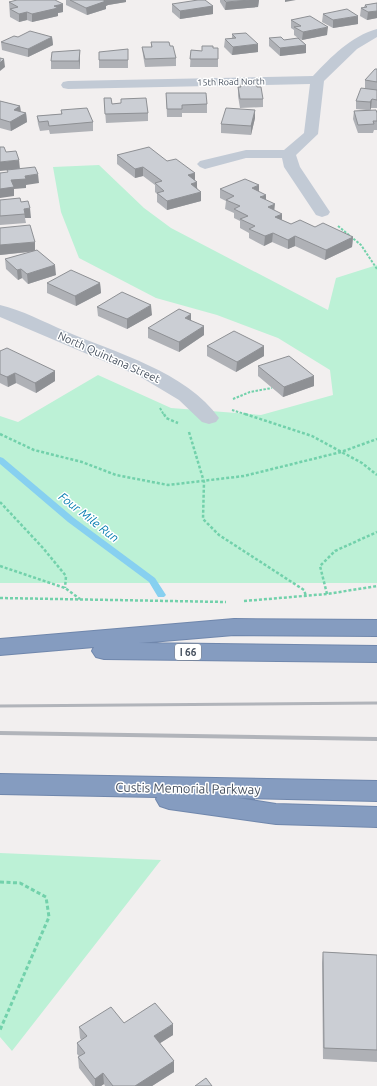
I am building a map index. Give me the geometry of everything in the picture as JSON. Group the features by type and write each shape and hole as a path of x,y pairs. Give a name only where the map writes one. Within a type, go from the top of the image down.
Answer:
{"highway":[{"path":"0,648 234,627 377,628"},
{"name":"I 66","path":"0,648 377,654"},
{"name":"Custis Memorial Parkway","path":"0,784 377,791"},
{"path":"65,785 276,814 377,817"}],"street":[{"path":"206,164 246,154 288,154 311,134 317,80 338,58 369,36 377,33"},
{"name":"15th Road North","path":"68,85 317,80"},
{"path":"288,154 292,167 322,212"},
{"name":"North Quintana Street","path":"0,310 170,383 191,398 207,415"}],"path":[{"path":"322,212 361,246 377,269"},
{"path":"233,399 250,392 272,388"},
{"path":"306,596 304,590 219,535 203,519 204,482 187,425 220,409 229,409 312,436 362,463 377,475"},
{"path":"0,434 34,450 82,462 116,475 168,485 204,482 244,476 341,452 377,439"},
{"path":"0,502 44,548 66,576 65,588"},
{"path":"327,594 320,566 335,551 377,532"},
{"path":"0,566 65,588 81,600"},
{"path":"243,601 327,594 377,586"},
{"path":"0,598 227,602"},
{"path":"0,882 20,883 46,897 49,917 0,1030"}],"green space":[{"path":"99,165 144,208 171,228 328,310 336,278 377,265 377,583 0,583 0,416 18,422 98,375 171,408 261,415 333,395 330,370 278,338 217,315 156,298 79,258 61,212 53,167"},
{"path":"0,853 161,860 12,1051 0,1037"}],"building":[{"path":"17,0 55,0 63,4 54,6 58,8 32,14 27,12 19,14 10,9 18,7 9,2"},
{"path":"70,0 103,0 106,1 86,8"},
{"path":"205,0 213,6 180,11 172,4"},
{"path":"224,0 250,0 226,2"},
{"path":"377,3 377,11 368,12 361,8 367,7 365,5"},
{"path":"347,9 358,16 333,20 323,14"},
{"path":"310,16 328,27 303,32 294,27 301,26 291,20"},
{"path":"30,31 52,37 28,49 1,42 14,36 18,37"},
{"path":"246,33 258,44 233,47 225,39 236,38 232,34"},
{"path":"281,37 284,40 298,38 306,45 280,48 269,38"},
{"path":"151,42 169,42 170,46 173,46 176,58 145,59 142,47 152,47"},
{"path":"202,46 213,46 213,48 218,48 218,59 190,59 191,50 202,51"},
{"path":"128,49 128,60 99,60 99,52"},
{"path":"80,50 79,61 51,61 52,52"},
{"path":"375,69 377,69 377,82 365,80"},
{"path":"240,84 256,84 257,87 261,87 263,99 240,99 238,87 241,87"},
{"path":"361,88 377,90 377,100 372,99 370,102 356,101"},
{"path":"166,93 206,93 207,104 182,105 182,109 167,109"},
{"path":"104,98 111,98 112,104 121,103 121,99 146,98 148,113 105,114"},
{"path":"0,101 20,106 14,110 26,113 10,122 0,119"},
{"path":"87,108 93,122 49,126 48,121 39,122 37,116 62,114 61,110"},
{"path":"226,108 255,110 251,126 221,124"},
{"path":"376,110 377,121 373,121 374,124 358,125 354,111"},
{"path":"0,147 4,147 6,152 16,151 19,160 0,162"},
{"path":"149,147 167,161 176,159 195,173 188,175 197,182 191,184 201,192 167,201 157,193 164,191 155,183 162,181 143,167 135,169 117,155"},
{"path":"35,167 38,174 25,176 26,179 11,180 14,187 0,189 0,173 8,172 7,170"},
{"path":"245,179 259,185 252,188 266,195 260,197 275,204 268,207 282,214 275,217 291,224 300,220 315,227 323,223 353,237 326,250 295,236 288,240 273,233 265,236 249,229 255,226 240,219 248,216 234,209 240,206 226,200 234,196 220,189"},
{"path":"20,198 21,202 28,201 30,208 24,209 25,214 0,216 0,200"},
{"path":"30,225 35,242 0,245 0,228"},
{"path":"37,250 55,265 27,274 21,269 17,270 5,259"},
{"path":"71,270 100,283 75,296 47,283"},
{"path":"122,292 151,305 127,319 97,307"},
{"path":"179,309 191,314 185,318 204,326 179,342 148,328"},
{"path":"234,331 264,346 237,362 207,346"},
{"path":"7,348 55,371 35,383 15,373 7,377 0,374 0,351"},
{"path":"289,356 314,376 284,387 258,366"},
{"path":"323,952 377,955 377,1050 324,1048"},
{"path":"155,1003 173,1024 154,1036 174,1061 135,1086 113,1086 103,1073 95,1079 78,1057 85,1053 77,1043 87,1036 79,1027 111,1007 124,1023"},
{"path":"206,1078 212,1086 195,1086"}],"waterway":[{"name":"Four Mile Run","path":"0,460 71,520 152,580 161,595"}],"railway":[{"path":"0,706 377,703"},
{"path":"0,733 377,739"}]}
